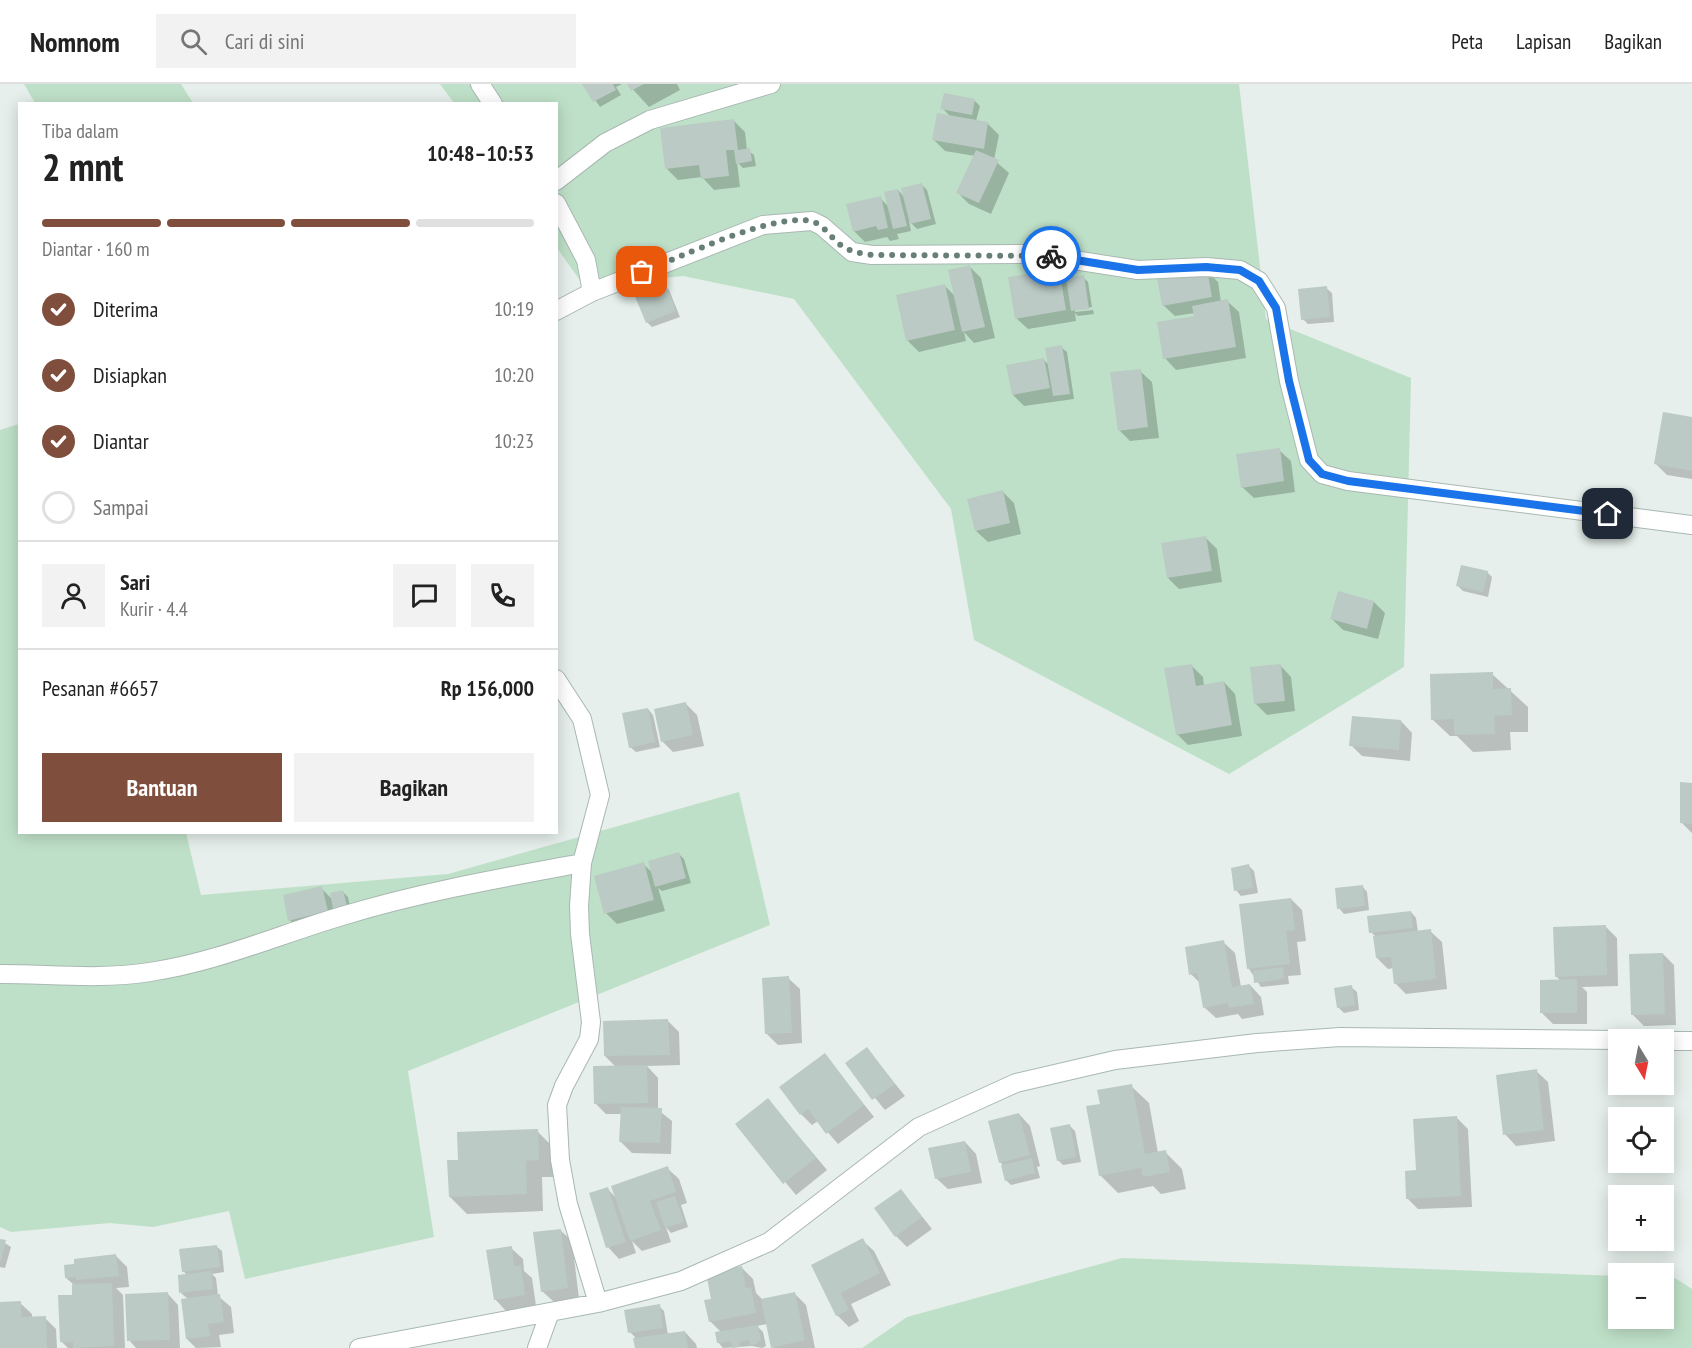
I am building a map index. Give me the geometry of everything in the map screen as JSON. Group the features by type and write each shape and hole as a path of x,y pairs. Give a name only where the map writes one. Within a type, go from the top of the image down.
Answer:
{"street":[{"path":"480,84 492,102"},
{"path":"558,179 605,143 650,120 771,84"},
{"path":"558,206 586,260 592,292"},
{"path":"558,310 592,292 763,225 812,221 822,226 852,252 872,255 1036,254 1138,270 1206,267 1240,270 1259,281 1276,308 1289,381 1309,460 1322,474 1360,482 1692,525"},
{"path":"558,682 582,719 600,795 582,863 580,934 591,1022 589,1039 564,1086 557,1105 560,1160 568,1204 598,1304"},
{"path":"0,974 109,977 150,972 242,951 343,916 435,890 582,863"},
{"path":"359,1348 550,1311 598,1304 681,1281 769,1242 919,1127 1016,1083 1115,1060 1257,1043 1340,1037 1608,1041"},
{"path":"1674,1041 1692,1041"},
{"path":"537,1348 550,1311"}],"green space":[{"path":"24,84 181,84 192,102 34,102"},
{"path":"440,84 1239,84 1266,319 1411,378 1404,667 1229,774 974,640 951,509 794,299 683,276 584,286 558,249 558,102 453,102"},
{"path":"18,424 18,834 186,834 201,895 448,874 739,792 770,925 408,1071 434,1237 245,1279 229,1211 153,1227 110,1223 11,1232 0,1227 0,430"},
{"path":"1122,1258 1608,1276 1608,1329 1674,1329 1674,1278 1692,1289 1692,1348 862,1348 907,1317"}],"building":[{"path":"582,84 613,84 616,90 593,102"},
{"path":"627,84 644,84 631,91"},
{"path":"944,93 975,99 972,115 940,109"},
{"path":"937,113 988,122 984,149 932,140"},
{"path":"734,119 738,150 750,148 752,161 736,164 734,150 726,150 729,176 701,179 699,165 665,169 660,128"},
{"path":"976,150 999,160 979,203 956,193"},
{"path":"922,183 931,219 910,224 901,188"},
{"path":"898,189 907,226 893,229 884,192"},
{"path":"881,196 888,228 878,230 876,226 853,232 846,204"},
{"path":"970,265 985,327 962,332 948,270"},
{"path":"1059,269 1066,310 1015,319 1008,277"},
{"path":"1207,269 1212,297 1162,306 1157,278"},
{"path":"1084,275 1089,309 1071,311 1066,278"},
{"path":"665,283 676,311 646,323 634,294"},
{"path":"945,284 955,330 906,341 896,295"},
{"path":"1327,286 1330,317 1301,320 1298,289"},
{"path":"1228,299 1236,347 1163,359 1157,322 1194,316 1192,306"},
{"path":"1062,345 1070,394 1053,396 1045,348"},
{"path":"1044,358 1050,388 1012,395 1006,365"},
{"path":"1141,369 1148,427 1118,431 1110,372"},
{"path":"1663,412 1692,417 1692,471 1654,464"},
{"path":"1280,448 1284,481 1241,488 1236,454"},
{"path":"1003,490 1010,523 975,531 967,499"},
{"path":"1206,536 1212,571 1167,578 1161,543"},
{"path":"1461,565 1488,571 1483,592 1456,586"},
{"path":"1338,591 1374,601 1367,629 1330,619"},
{"path":"1192,664 1196,686 1224,681 1232,725 1176,735 1164,668"},
{"path":"1281,664 1285,701 1254,704 1250,667"},
{"path":"1493,672 1493,689 1511,688 1512,715 1494,716 1495,734 1454,735 1454,719 1431,720 1430,674"},
{"path":"686,702 693,735 661,742 654,709"},
{"path":"648,708 655,742 629,748 622,713"},
{"path":"1352,716 1401,720 1399,750 1349,746"},
{"path":"1680,782 1692,783 1692,824 1680,823"},
{"path":"679,852 686,878 655,887 648,861"},
{"path":"644,862 654,900 604,914 594,876"},
{"path":"1249,864 1253,888 1234,891 1231,868"},
{"path":"1363,885 1365,906 1337,909 1335,888"},
{"path":"322,886 328,911 288,921 283,895"},
{"path":"343,890 347,906 333,909 330,893"},
{"path":"1291,898 1295,930 1286,931 1290,964 1247,969 1239,904"},
{"path":"1411,911 1413,928 1369,933 1367,916"},
{"path":"1606,925 1607,975 1555,977 1553,927"},
{"path":"1431,929 1436,979 1394,984 1391,957 1376,958 1373,936"},
{"path":"1224,940 1232,987 1250,984 1254,1004 1229,1008 1228,1003 1203,1008 1197,973 1189,975 1185,947"},
{"path":"1663,953 1665,1014 1631,1015 1629,954"},
{"path":"1283,967 1284,979 1254,983 1253,971"},
{"path":"789,976 792,1033 765,1034 762,978"},
{"path":"1577,979 1577,1013 1540,1013 1540,980"},
{"path":"1352,985 1355,1005 1337,1008 1334,988"},
{"path":"668,1019 670,1055 604,1056 603,1021"},
{"path":"867,1047 895,1084 872,1100 845,1063"},
{"path":"825,1053 864,1105 826,1134 808,1109 800,1115 779,1087"},
{"path":"647,1065 648,1103 594,1104 593,1066"},
{"path":"1537,1069 1544,1130 1503,1135 1496,1075"},
{"path":"1132,1084 1145,1154 1166,1150 1170,1172 1143,1177 1141,1168 1099,1176 1086,1106 1100,1104 1097,1090"},
{"path":"768,1098 816,1158 783,1184 735,1124"},
{"path":"621,1107 662,1108 660,1143 619,1142"},
{"path":"1019,1113 1030,1155 999,1163 988,1121"},
{"path":"1457,1116 1461,1196 1406,1199 1405,1171 1416,1170 1413,1119"},
{"path":"1070,1124 1076,1157 1057,1161 1050,1128"},
{"path":"538,1129 539,1160 526,1161 527,1194 449,1197 447,1160 458,1160 457,1132"},
{"path":"965,1141 971,1172 935,1179 928,1148"},
{"path":"1032,1158 1035,1173 1005,1181 1001,1165"},
{"path":"668,1166 676,1192 650,1201 661,1230 630,1241 611,1186"},
{"path":"608,1187 626,1242 606,1248 589,1193"},
{"path":"901,1189 922,1217 895,1237 874,1208"},
{"path":"675,1196 684,1222 665,1228 656,1202"},
{"path":"561,1229 568,1288 541,1292 533,1232"},
{"path":"863,1238 880,1273 841,1293 849,1310 836,1316 811,1265"},
{"path":"0,1239 6,1240 1,1261 0,1261"},
{"path":"217,1245 220,1267 182,1272 179,1249"},
{"path":"512,1246 514,1266 521,1265 525,1295 494,1300 486,1250"},
{"path":"116,1254 119,1276 76,1280 76,1277 65,1278 64,1265 74,1264 74,1259"},
{"path":"742,1266 746,1288 751,1287 756,1313 709,1322 704,1300 711,1299 706,1273"},
{"path":"211,1271 213,1289 179,1293 178,1275"},
{"path":"112,1283 114,1346 73,1348 73,1342 60,1342 58,1295 72,1295 72,1284"},
{"path":"168,1292 170,1340 127,1341 125,1294"},
{"path":"795,1292 805,1340 771,1348 761,1299"},
{"path":"220,1294 224,1322 208,1324 210,1336 186,1339 181,1299"},
{"path":"21,1301 21,1317 46,1316 47,1348 0,1348 0,1302"},
{"path":"660,1304 663,1328 628,1333 624,1310"},
{"path":"758,1325 761,1341 757,1341 758,1344 750,1345 749,1340 739,1342 740,1347 732,1348 731,1341 717,1343 715,1332"},
{"path":"685,1331 688,1348 635,1348 633,1338"}],"way so far":[{"path":"642,272 763,225 812,221 822,226 840,244 852,252 872,255 1036,254 1051,256"}],"route":[{"path":"1051,256 1138,270 1206,267 1240,270 1259,281 1276,308 1289,381 1309,460 1322,474 1348,481 1608,514"}]}
